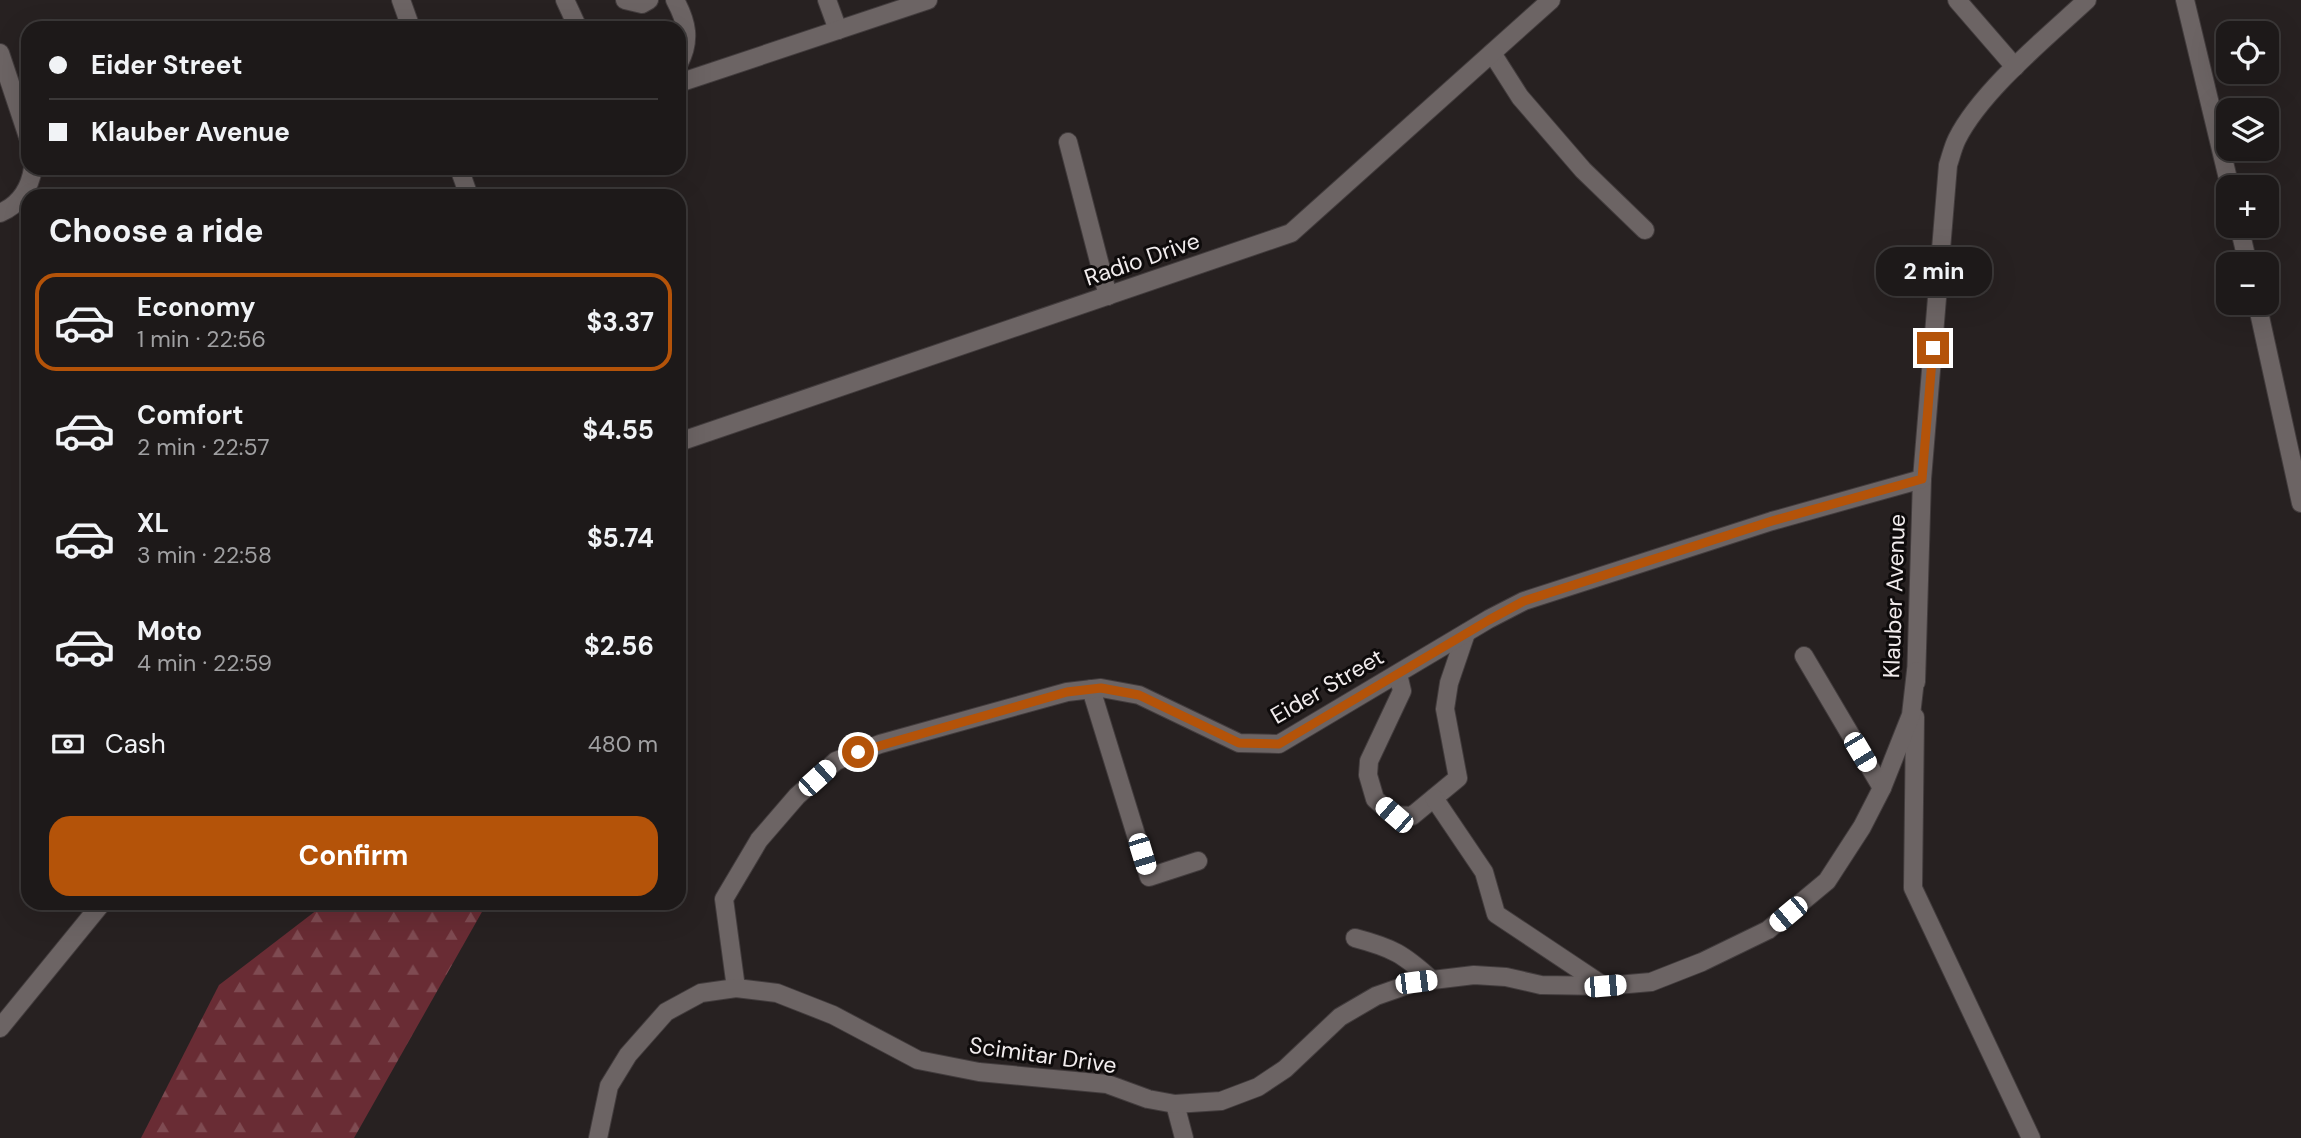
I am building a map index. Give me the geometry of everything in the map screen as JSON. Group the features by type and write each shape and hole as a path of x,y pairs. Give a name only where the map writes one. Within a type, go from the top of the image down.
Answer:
{"street":[{"path":"401,0 408,21"},
{"path":"565,0 576,21"},
{"path":"625,0 642,4 649,0"},
{"path":"675,0 684,21"},
{"path":"827,0 838,30"},
{"path":"686,81 928,0"},
{"name":"Radio Drive","path":"686,440 1291,233 1550,0"},
{"path":"1957,0 2015,67"},
{"name":"Klauber Avenue","path":"2031,1138 1913,888 1922,479 1948,164 1957,138 1978,108 2015,67 2087,0"},
{"path":"2185,0 2227,175"},
{"path":"686,27 686,46"},
{"path":"0,53 21,117"},
{"path":"1492,53 1520,97 1583,170 1645,230"},
{"path":"1068,142 1108,296"},
{"path":"0,213 21,196"},
{"path":"2260,315 2301,503"},
{"name":"Eider Street","path":"736,988 724,899 759,840 797,796 836,761 880,744 1040,699 1101,688 1139,695 1239,743 1279,744 1524,601 1772,521 1922,479"},
{"path":"1398,674 1402,691 1369,761 1368,775 1375,799 1394,815 1412,816 1458,778 1445,709 1449,683 1466,633"},
{"path":"1804,656 1882,788"},
{"name":"Scimitar Drive","path":"598,1138 609,1086 628,1055 666,1012 701,993 736,988 776,993 833,1015 918,1060 979,1072 1107,1084 1148,1100 1175,1104 1220,1101 1258,1087 1285,1069 1340,1017 1377,996 1416,982 1474,975 1506,977 1541,985 1605,986 1651,982 1702,962 1768,930 1827,881 1862,827 1882,788 1912,715 1916,671"},
{"path":"1091,690 1149,877 1198,861"},
{"path":"1434,798 1484,872 1496,914 1605,986"},
{"path":"0,1028 97,910"},
{"path":"1356,938 1385,946 1407,957 1432,980"},
{"path":"1175,1104 1184,1138"}],"green space":[{"path":"317,910 483,910 354,1138 141,1138 219,985"}],"route":[{"path":"858,752 1067,692 1101,688 1139,695 1239,743 1279,744 1524,601 1772,521 1922,479 1933,348"}]}
